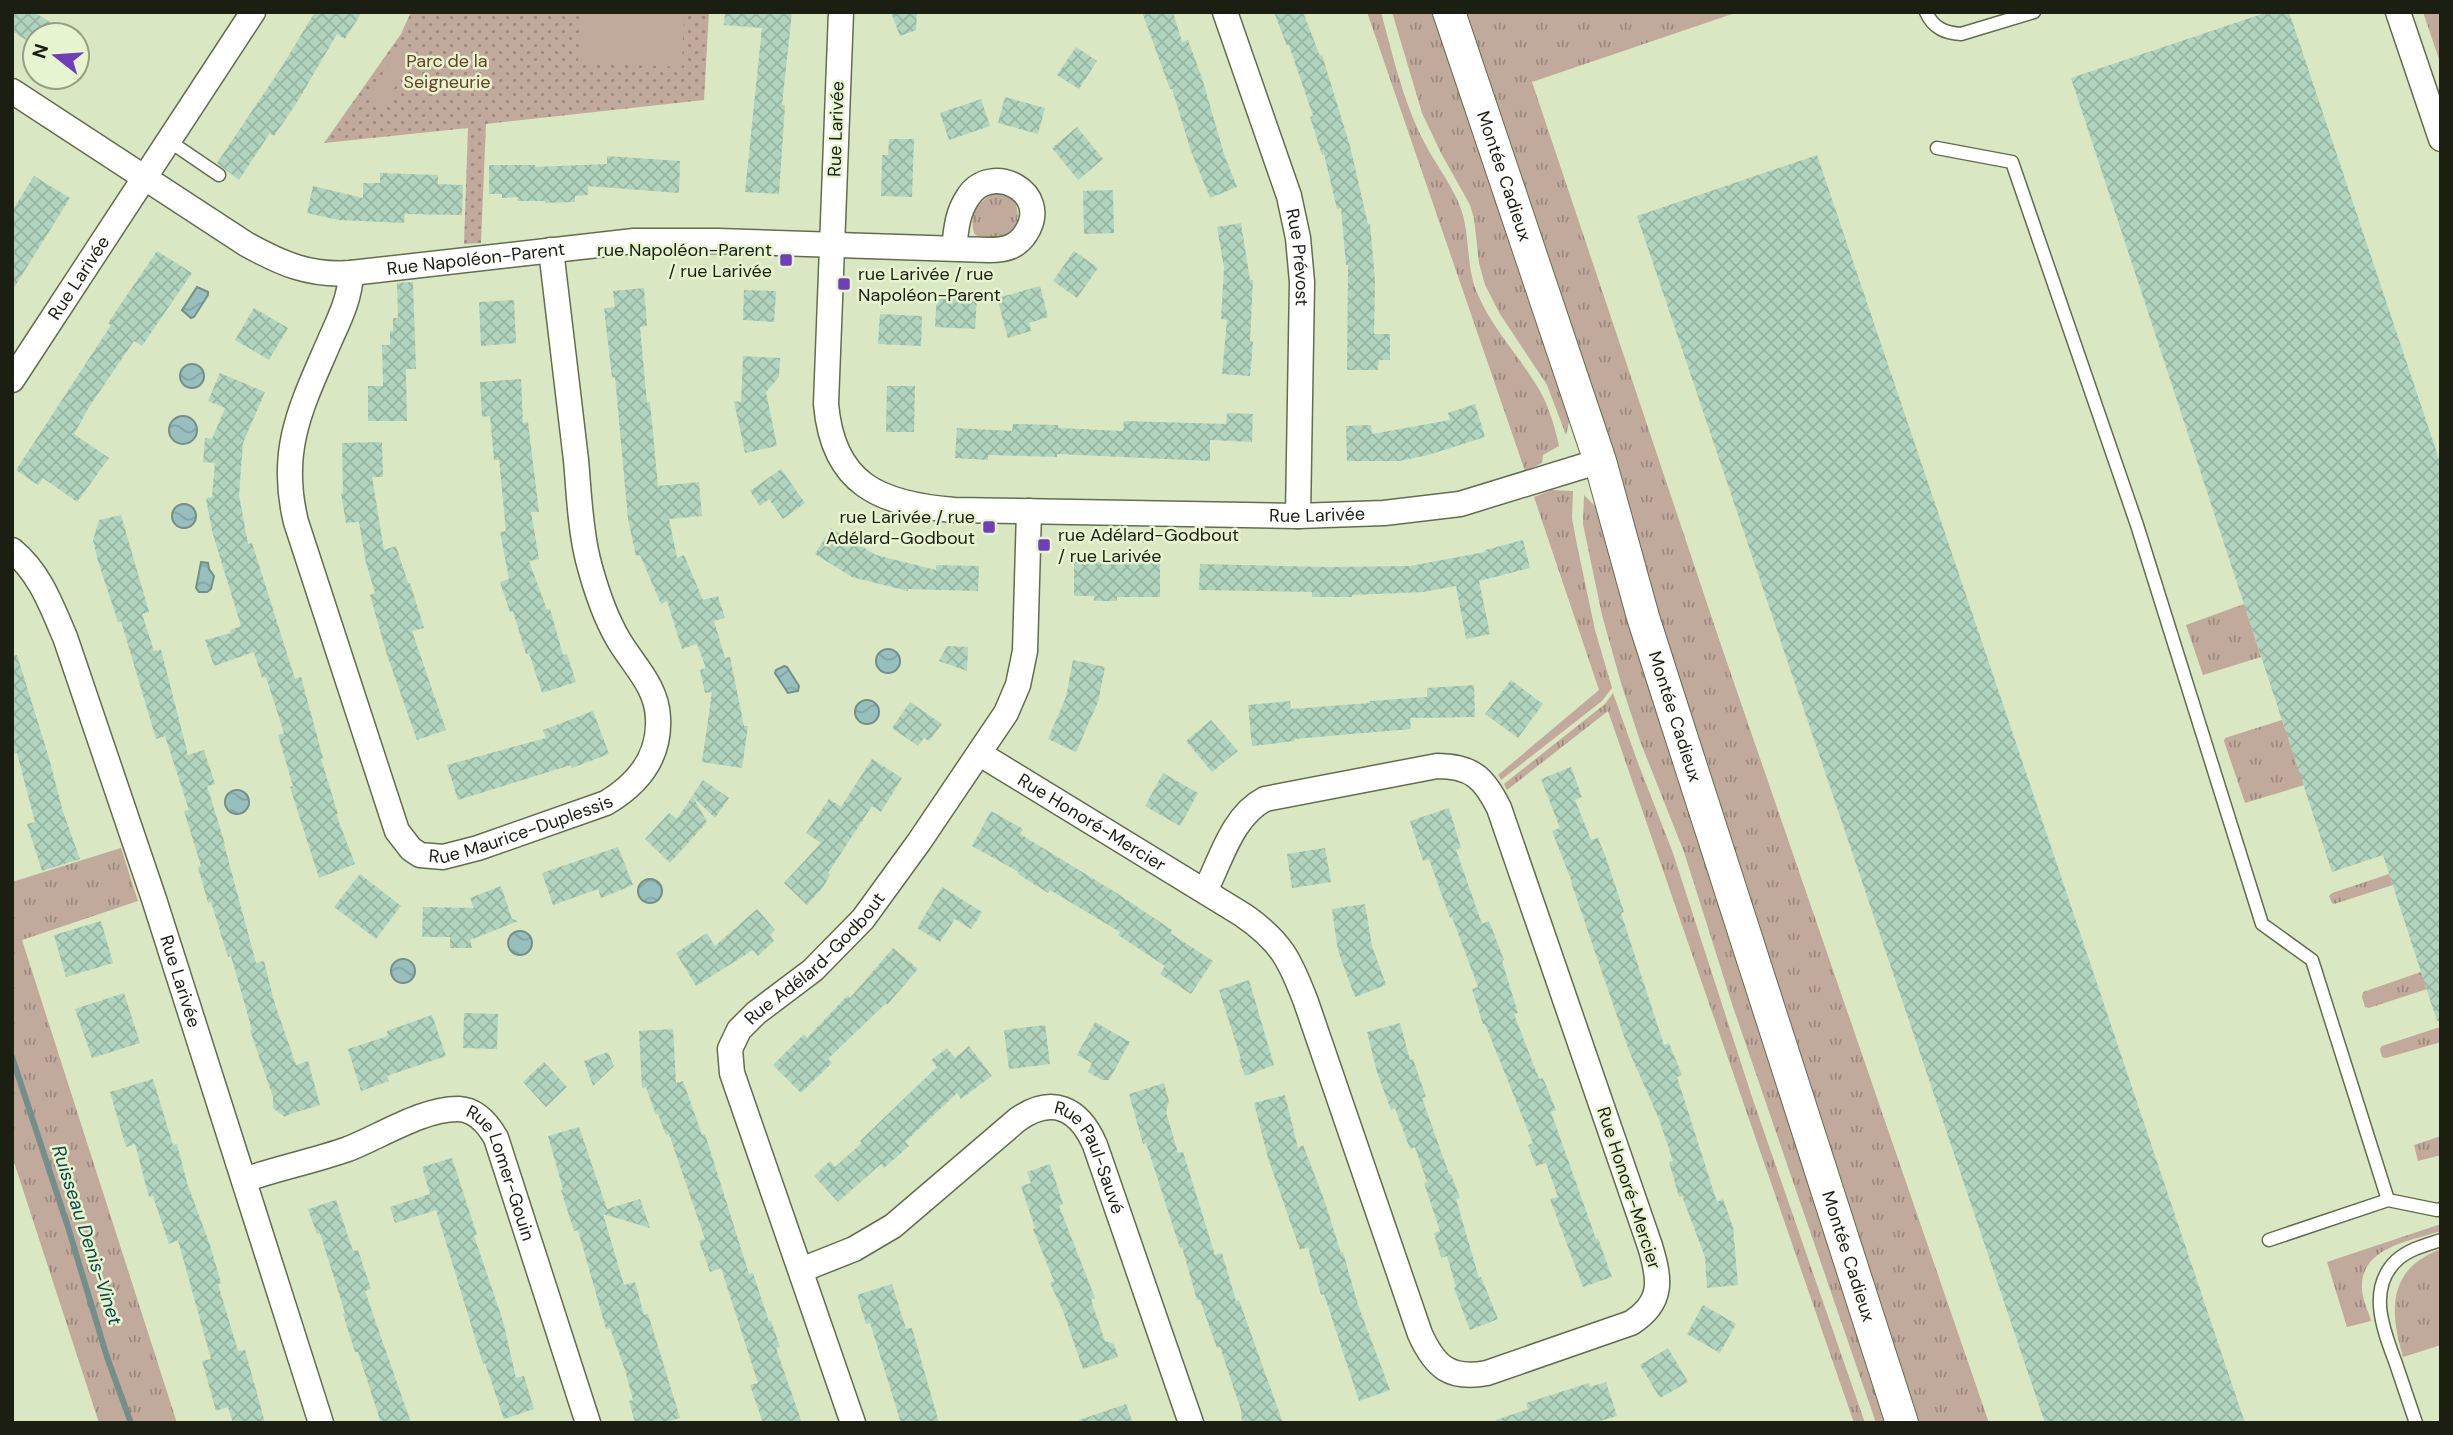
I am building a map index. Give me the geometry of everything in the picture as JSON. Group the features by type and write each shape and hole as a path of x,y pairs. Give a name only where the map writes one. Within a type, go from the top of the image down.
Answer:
{"street":[{"name":"Rue Larivée","path":"12,380 253,12"},
{"name":"Rue Larivée","path":"841,12 826,404 831,439 842,461 863,483 893,500 930,508 1298,516 1384,513 1460,504 1600,461"},
{"name":"Rue Prévost","path":"1225,12 1289,196 1298,238 1302,282 1298,516"},
{"name":"Montée Cadieux","path":"1449,12 1600,461 1665,689 1902,1423"},
{"path":"2398,12 2441,139"},
{"path":"12,91 146,177"},
{"name":"Rue Napoléon-Parent","path":"146,177 246,244 281,262 312,273 351,273 634,241 832,245"},
{"path":"832,245 954,249"},
{"name":"Rue Maurice-Duplessis","path":"351,273 344,308 296,426 290,457 289,489 296,522 397,831 411,849 420,855 443,857 478,848 606,803 641,776 656,744 656,702 643,674 629,657 607,618 587,556 551,250"},
{"name":"Rue Adélard-Godbout","path":"853,1423 732,1073 730,1049 746,1021 813,970 863,919 1006,713 1023,670 1029,511"},
{"name":"Rue Larivée","path":"12,550 30,567 38,580 65,637 154,899 321,1423"},
{"name":"Rue Honoré-Mercier","path":"980,754 1205,891 1266,932 1283,951 1291,963 1306,1002 1420,1334 1439,1365 1464,1375 1487,1373 1619,1328 1646,1312 1658,1289 1657,1268 1499,808 1478,776 1459,768 1437,766 1265,799 1250,809 1238,824 1205,891"},
{"name":"Rue Paul-Sauvé","path":"801,1270 866,1243 893,1226 1026,1114 1040,1108 1065,1110 1085,1126 1094,1145 1191,1423"},
{"name":"Rue Lomer-Gouin","path":"244,1180 344,1150 442,1111 461,1109 477,1116 488,1125 496,1138 588,1423"}],"lane":[{"path":"1926,12 1939,28 1949,33 1961,34 2034,12"},
{"path":"169,141 219,175"},
{"path":"1937,148 2012,162 2137,525 2263,924 2312,960 2388,1200"},
{"path":"2269,1240 2388,1200 2441,1209"},
{"path":"2416,1423 2380,1316 2380,1291 2390,1267 2398,1259 2407,1252 2441,1240"}],"green space":[{"name":"Parc de la Seigneurie","path":"411,12 709,12 704,100 486,124 481,243 464,244 468,128 324,143 401,34"},
{"path":"580,12 684,12 682,67 578,63"},
{"path":"1367,12 1381,12 1414,120 1461,209 1472,275 1479,297 1492,321 1540,391 1551,417 1559,446 1543,455 1542,463 1525,471"},
{"path":"1392,12 1432,12 1570,417 1566,435 1547,385 1500,314 1485,285 1470,205 1422,113"},
{"path":"1464,12 1738,12 1532,82 1722,648 1989,1423 1919,1423 1679,684 1604,424"},
{"path":"2423,12 2441,12 2441,65"},
{"path":"402,42 417,51 384,105 369,96"},
{"path":"998,193 1015,201 1017,221 1014,228 1010,233 995,238 975,235 973,221 976,209 985,199"},
{"path":"1552,490 1573,491 1572,518 1577,545 1595,630 1612,688 1602,701 1501,780 1498,775 1599,690 1534,497"},
{"path":"1584,495 1596,507 1623,605 1886,1423 1876,1423 1733,1007 1684,852 1640,741 1621,683 1602,615 1583,524"},
{"path":"2244,604 2261,657 2203,675 2186,625"},
{"path":"1613,693 1673,853 1753,1100 1865,1423 1854,1423 1608,711 1507,790 1504,784 1605,704"},
{"path":"2282,720 2304,785 2245,803 2225,738"},
{"path":"121,848 138,901 22,940 177,1423 99,1423 12,1156 12,882"},
{"path":"2389,874 2393,885 2332,903 2329,896 2332,893"},
{"path":"2421,972 2427,989 2365,1007 2363,992"},
{"path":"2440,1027 2441,1042 2382,1057 2382,1046"},
{"path":"2441,1136 2441,1155 2418,1161 2414,1145"},
{"path":"2441,1224 2441,1231 2390,1248 2369,1263 2362,1288 2371,1321 2347,1327 2327,1262"},
{"path":"2441,1249 2441,1345 2403,1357 2396,1323 2397,1292 2402,1279 2411,1268 2424,1257"}],"water":[{"path":"197,287 208,292 208,295 191,318 182,310"},
{"path":"192,364 203,371 204,376 197,387 192,388 181,381 180,376 187,365"},
{"path":"183,416 193,420 197,430 193,440 183,444 173,440 169,430 173,420"},
{"path":"184,504 195,511 196,516 189,527 184,528 173,521 172,516 179,505"},
{"path":"201,562 208,563 214,576 211,589 207,592 199,592 196,588"},
{"path":"888,649 899,656 900,661 893,672 888,673 877,666 876,661 883,650"},
{"path":"784,666 799,686 798,691 788,693 775,673"},
{"path":"867,700 878,707 879,712 872,723 867,724 856,717 855,712 862,701"},
{"path":"237,790 248,797 249,802 242,813 237,814 226,807 225,802 232,791"},
{"path":"650,879 661,886 662,891 655,902 650,903 639,896 638,891 645,880"},
{"path":"520,931 531,938 532,943 525,954 520,955 509,948 508,943 515,932"},
{"path":"403,959 414,966 415,971 408,982 403,983 392,976 391,971 398,960"}],"building":[{"path":"12,12 34,12 48,21 21,21 21,37 12,31"},
{"path":"315,12 362,12 345,39 337,34 296,104 274,136 270,133 239,180 217,163"},
{"path":"725,12 792,12 782,105 785,105 779,194 745,192 762,28 724,25"},
{"path":"891,12 917,12 916,30 900,36"},
{"path":"1142,12 1173,12 1182,42 1188,40 1202,78 1224,154 1237,187 1210,198"},
{"path":"1274,12 1303,12 1320,56 1322,55 1350,146 1370,224 1375,280 1374,334 1390,334 1390,360 1379,360 1378,370 1347,370 1348,265 1341,208 1337,209 1324,154 1322,155 1310,117 1313,116 1289,45 1287,46"},
{"path":"2268,12 2289,12 2441,465 2441,1021 2437,1021 2383,855 2332,872 2071,78"},
{"path":"1076,47 1097,61 1079,89 1057,75"},
{"path":"1005,97 1045,108 1038,134 998,123"},
{"path":"981,99 990,126 949,140 940,113"},
{"path":"1077,127 1103,159 1078,180 1052,148"},
{"path":"889,139 914,139 912,197 881,196 882,155 888,155"},
{"path":"1817,155 2245,1423 2045,1423 1637,216"},
{"path":"607,156 680,161 679,193 588,186 588,195 575,196 575,202 545,203 517,201 518,197 502,198 502,194 489,194 489,165 535,167 607,164"},
{"path":"380,173 438,175 438,184 463,185 462,215 405,214 404,223 339,220 307,213 313,186 363,198 363,183 380,183"},
{"path":"34,176 70,198 12,291 12,211"},
{"path":"1113,190 1114,233 1084,234 1083,191"},
{"path":"1241,223 1250,280 1253,280 1250,376 1222,374 1227,320 1221,319 1224,268 1217,227"},
{"path":"157,251 192,273 142,346 134,341 74,434 109,458 77,502 43,478 38,485 16,470 111,325 108,323"},
{"path":"1074,251 1098,268 1077,298 1053,281"},
{"path":"413,282 416,369 406,369 407,421 368,421 368,386 383,386 382,345 390,345 393,318 398,318 397,283"},
{"path":"1040,286 1048,317 1029,323 1031,331 1008,338 997,298"},
{"path":"644,288 647,326 640,327 658,486 699,482 702,516 669,519 677,558 684,555 703,600 718,596 725,618 714,621 725,658 730,657 744,726 748,726 742,768 702,762 712,692 705,693 700,670 706,668 697,644 682,649 667,601 661,604 640,555 636,556 628,519 615,377 612,378 604,308 615,307 613,291"},
{"path":"744,290 776,291 774,322 743,320"},
{"path":"937,295 977,298 975,329 935,327"},
{"path":"514,300 516,343 481,346 479,302"},
{"path":"254,308 288,328 269,360 235,340"},
{"path":"880,314 922,316 921,346 878,344"},
{"path":"743,356 780,358 779,377 766,392 777,446 745,453 734,401 741,402"},
{"path":"220,373 265,392 243,443 239,495 248,544 252,543 295,679 301,677 336,814 355,864 319,878 290,787 293,786 278,735 284,733 266,677 262,678 254,652 214,666 205,640 231,633 230,630 241,626 212,531 206,498 212,497 215,463 203,462 205,438 212,439 225,408 208,401"},
{"path":"521,379 523,423 528,422 539,512 531,512 539,559 529,561 547,610 550,609 563,655 567,654 576,682 542,693 500,582 509,579 500,532 506,531 499,460 494,460 490,416 482,417 480,382"},
{"path":"887,386 915,386 914,432 886,432"},
{"path":"1475,404 1485,437 1399,461 1347,461 1346,426 1371,425 1372,434 1450,420 1448,413"},
{"path":"1227,413 1253,414 1252,442 1210,440 1210,461 1057,454 1057,457 988,455 988,460 955,458 957,428 1012,431 1013,424 1123,431 1124,421 1226,424"},
{"path":"382,442 383,477 372,477 384,550 396,546 410,583 424,628 412,631 446,730 417,740 387,655 370,595 375,593 366,563 359,522 346,523 341,493 342,443"},
{"path":"781,469 805,503 783,519 769,499 760,506 750,491"},
{"path":"121,515 149,612 142,614 154,651 161,650 188,755 204,750 215,784 207,786 256,963 264,961 274,1001 296,1065 308,1061 320,1105 285,1117 273,1108 273,1097 250,1030 231,956 228,957 211,902 208,903 198,867 201,866 184,811 189,810 165,736 156,739 121,621 118,622 98,561 93,540 99,520"},
{"path":"831,528 876,555 936,570 936,565 979,566 978,591 908,591 852,577 815,554"},
{"path":"1523,540 1530,568 1479,581 1490,634 1466,639 1456,586 1423,592 1352,597 1312,597 1312,592 1199,590 1200,564 1410,566 1485,552"},
{"path":"1074,562 1160,563 1160,597 1117,597 1117,601 1094,601 1094,596 1074,596"},
{"path":"947,646 968,647 967,671 939,661"},
{"path":"17,655 63,812 80,859 42,871 27,824 35,822 17,753 12,754 12,656"},
{"path":"1073,660 1105,667 1098,702 1076,752 1048,739 1066,697"},
{"path":"1511,680 1543,704 1518,738 1485,714"},
{"path":"1474,685 1475,717 1410,718 1411,729 1294,739 1295,741 1252,746 1248,705 1290,701 1291,709 1370,703 1427,697 1427,688"},
{"path":"910,702 942,724 929,741 924,738 918,746 892,728"},
{"path":"593,711 609,754 572,768 571,765 458,800 447,765 546,738 543,730"},
{"path":"1211,720 1238,751 1212,772 1186,741"},
{"path":"872,759 902,778 881,812 872,806 828,873 830,875 823,887 807,905 784,883 821,843 806,833 829,799 841,807"},
{"path":"1571,767 1582,797 1575,800 1591,840 1598,838 1606,858 1664,1045 1669,1043 1682,1075 1677,1077 1717,1202 1723,1199 1733,1227 1738,1285 1707,1288 1705,1257 1682,1196 1679,1197 1669,1162 1673,1161 1659,1119 1629,1051 1552,831 1560,828 1541,779"},
{"path":"1163,773 1198,793 1180,826 1145,806"},
{"path":"703,780 729,798 715,818 693,797 707,822 670,863 645,839 669,813 677,819"},
{"path":"1449,808 1461,848 1456,850 1482,924 1489,921 1504,960 1502,961 1518,1013 1514,1014 1539,1079 1543,1078 1556,1110 1551,1112 1612,1277 1583,1287 1550,1199 1558,1197 1546,1163 1536,1166 1528,1145 1533,1143 1483,1024 1472,989 1478,987 1429,859 1423,861 1410,821"},
{"path":"991,811 1023,829 1020,834 1115,892 1213,961 1191,994 1160,974 1165,966 1118,935 1120,932 1050,890 1048,893 1018,874 1019,872 972,846"},
{"path":"618,847 633,885 601,898 598,889 553,905 542,873"},
{"path":"1325,848 1331,882 1292,888 1287,854"},
{"path":"360,874 401,906 376,939 334,907"},
{"path":"501,886 512,919 518,921 470,940 472,948 450,948 450,937 422,937 423,907 474,908 470,898"},
{"path":"942,887 982,912 971,929 955,919 940,942 917,928"},
{"path":"1365,904 1372,946 1386,985 1355,997 1338,951 1332,909"},
{"path":"757,909 775,930 770,935 774,941 758,956 753,950 696,986 676,953 707,933 715,946"},
{"path":"101,921 113,963 66,977 54,935"},
{"path":"893,948 918,969 887,1005 886,1003 828,1059 832,1063 801,1093 773,1065 804,1034 807,1038 848,995 850,998"},
{"path":"1249,980 1274,1065 1245,1076 1219,990"},
{"path":"124,993 140,1043 92,1058 75,1009"},
{"path":"464,1013 498,1014 497,1049 463,1048"},
{"path":"432,1015 446,1056 387,1076 389,1081 361,1091 348,1049 388,1036 387,1031"},
{"path":"1095,1022 1130,1042 1109,1080 1102,1080 1088,1072 1092,1063 1077,1055"},
{"path":"1400,1023 1410,1060 1413,1059 1426,1097 1422,1098 1460,1198 1456,1199 1479,1278 1481,1277 1498,1319 1470,1330 1454,1288 1456,1287 1447,1256 1441,1258 1434,1233 1440,1231 1415,1147 1410,1149 1395,1108 1391,1110 1377,1072 1367,1032"},
{"path":"1045,1025 1050,1064 1009,1069 1004,1030"},
{"path":"673,1029 676,1083 683,1081 702,1135 705,1134 749,1274 753,1273 780,1347 776,1348 802,1423 763,1423 750,1385 758,1383 721,1268 710,1272 699,1241 705,1239 669,1134 666,1135 658,1114 656,1115 646,1087 642,1088 639,1031"},
{"path":"969,1046 992,1076 961,1099 957,1093 905,1142 909,1146 884,1168 881,1164 838,1202 814,1176 830,1161 835,1167 862,1143 860,1141 937,1067 931,1060 947,1048 955,1058"},
{"path":"608,1052 614,1066 593,1086 584,1061"},
{"path":"544,1062 567,1087 546,1107 523,1082"},
{"path":"153,1079 173,1145 177,1144 187,1183 210,1245 221,1283 218,1284 238,1351 245,1350 265,1423 233,1423 228,1407 216,1411 202,1361 211,1359 178,1240 169,1244 153,1196 149,1197 135,1144 126,1147 110,1092"},
{"path":"1164,1083 1169,1101 1166,1112 1178,1153 1183,1152 1215,1255 1222,1253 1236,1301 1239,1300 1283,1423 1242,1423 1241,1410 1220,1347 1217,1348 1200,1300 1197,1300 1182,1247 1180,1248 1146,1143 1143,1144 1129,1094"},
{"path":"1285,1095 1298,1148 1303,1145 1325,1202 1358,1305 1390,1390 1359,1401 1324,1294 1321,1295 1308,1247 1300,1250 1268,1158 1254,1103"},
{"path":"579,1127 607,1209 640,1199 650,1228 603,1214 624,1285 635,1282 644,1315 648,1314 680,1418 662,1423 635,1423 629,1401 633,1400 625,1370 610,1328 606,1329 578,1230 574,1231 561,1190 563,1189 548,1136"},
{"path":"452,1158 477,1235 474,1236 503,1321 516,1378 524,1376 534,1409 504,1419 485,1363 483,1364 436,1210 395,1223 390,1207 430,1194 422,1167"},
{"path":"1050,1164 1063,1204 1059,1206 1095,1298 1091,1300 1105,1341 1114,1344 1118,1357 1083,1369 1063,1311 1050,1283 1054,1281 1033,1229 1035,1228 1021,1186 1031,1183 1027,1172"},
{"path":"336,1200 353,1251 358,1250 371,1289 365,1291 411,1423 381,1423 358,1352 355,1352 320,1233 317,1234 308,1209"},
{"path":"892,1284 906,1329 912,1328 939,1423 901,1423 870,1323 866,1324 857,1295"},
{"path":"1703,1305 1736,1324 1720,1353 1687,1334"},
{"path":"1668,1348 1688,1382 1660,1398 1640,1365"},
{"path":"1606,1382 1617,1416 1594,1423 1496,1423 1496,1420 1528,1409 1526,1403 1589,1383 1590,1387"},
{"path":"1126,1404 1133,1423 1080,1423 1079,1420"}],"waterway":[{"name":"Ruisseau Denis-Vinet","path":"12,1057 107,1357 131,1423"}],"place":[{"name":"rue Napoléon-Parent / rue Larivée","path":"786,260"},
{"name":"rue Larivée / rue Napoléon-Parent","path":"844,284"},
{"name":"rue Larivée / rue Adélard-Godbout","path":"989,527"},
{"name":"rue Adélard-Godbout / rue Larivée","path":"1044,545"}]}
